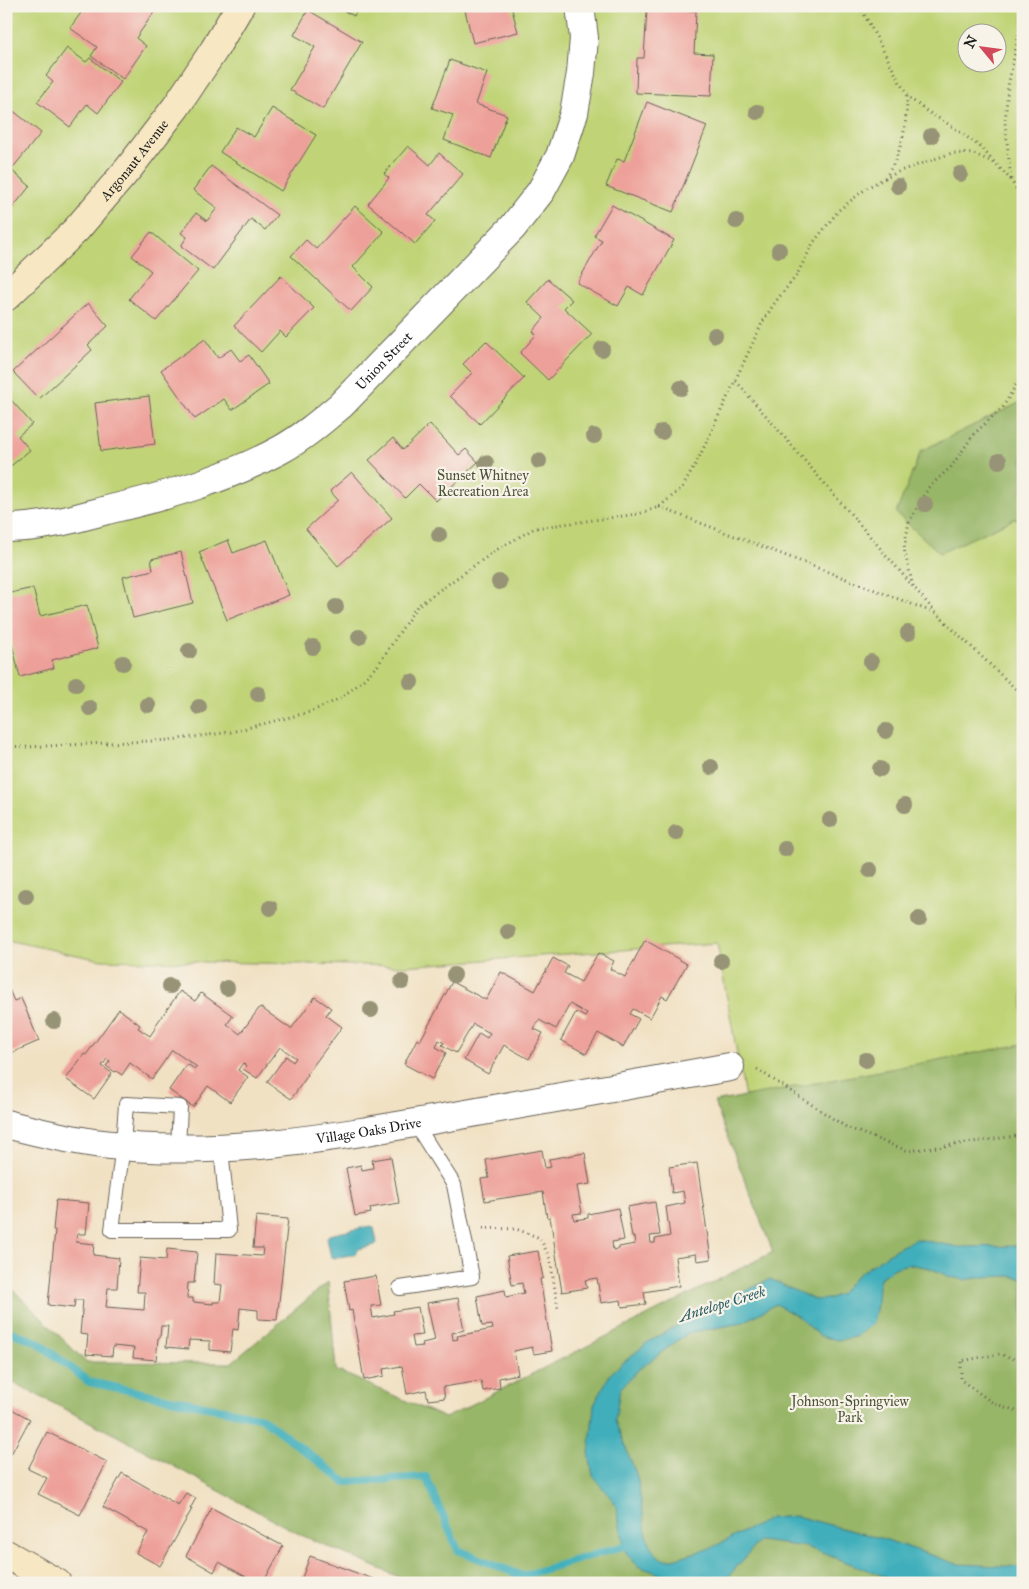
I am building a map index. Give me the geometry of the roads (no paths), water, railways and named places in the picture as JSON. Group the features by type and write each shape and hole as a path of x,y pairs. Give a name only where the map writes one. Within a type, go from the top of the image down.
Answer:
{"street":[{"name":"Argonaut Avenue","path":"6,297 76,230 129,168 176,106 214,50 240,6"},
{"name":"Union Street","path":"6,528 45,526 171,495 208,482 280,450 310,430 341,405 513,227 541,191 560,156 574,113 581,73 584,38 580,6"},
{"name":"Village Oaks Drive","path":"6,1124 102,1144 221,1148 280,1144 415,1123 730,1067"},
{"path":"6,1554 57,1583"}],"lane":[{"path":"178,1148 180,1107 126,1104 123,1145 112,1230 229,1230 221,1148"},
{"path":"400,1288 472,1277 454,1185 415,1123"}],"water":[{"path":"371,1226 374,1228 377,1243 375,1245 358,1249 355,1254 331,1257 327,1238 329,1235"},
{"name":"Antelope Creek","path":"916,1239 959,1247 1023,1246 1023,1278 1009,1276 965,1280 950,1277 930,1268 908,1264 895,1268 881,1277 873,1323 856,1337 837,1340 820,1336 800,1318 776,1304 742,1323 688,1333 639,1369 620,1389 615,1421 637,1476 646,1532 653,1551 662,1559 673,1559 711,1548 771,1518 796,1516 887,1540 957,1564 1023,1567 1023,1583 902,1583 806,1547 759,1541 729,1576 684,1580 662,1575 638,1566 626,1553 615,1503 593,1476 589,1454 594,1405 610,1374 648,1342 687,1320 770,1279 815,1300 828,1299 840,1294 858,1274 896,1249"}],"waterway":[{"path":"6,1330 37,1342 89,1382 262,1418 345,1482 426,1477 458,1550 522,1576 634,1543"}],"park label":[{"name":"Sunset Whitney Recreation Area","path":"483,484"},
{"name":"Johnson-Springview Park","path":"850,1409"}]}
